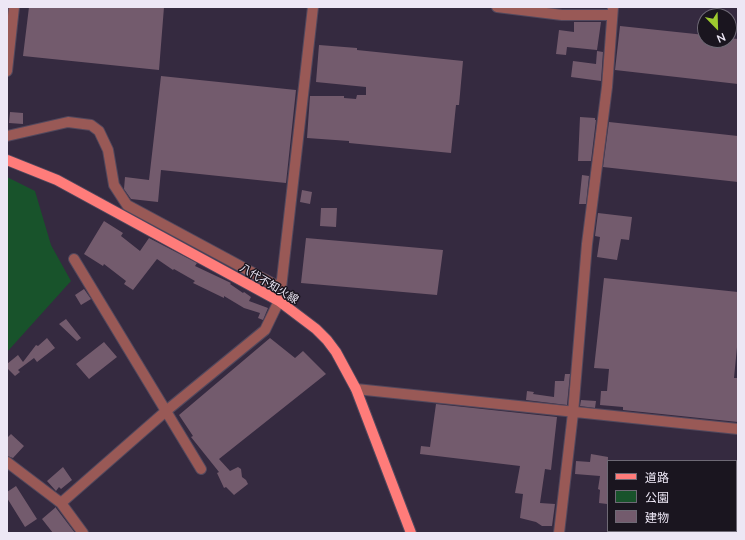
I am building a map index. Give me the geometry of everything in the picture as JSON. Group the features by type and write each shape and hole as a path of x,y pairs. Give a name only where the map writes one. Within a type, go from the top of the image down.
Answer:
{"main road":[{"name":"八代不知火線","path":"7,160 57,180 279,301 316,329 336,352 356,389 411,533"}],"street":[{"path":"7,72 14,7"},
{"path":"61,503 166,411 265,330 279,301 281,288 314,7"},
{"path":"498,7 562,15 613,11 607,87 587,244 573,413 559,533"},
{"path":"7,136 68,122 91,125 99,131 108,150 114,185 127,204 281,288"},
{"path":"74,259 201,469"},
{"path":"356,389 573,413 738,429"},
{"path":"7,462 61,503 83,533"}],"green space":[{"path":"7,177 35,191 51,245 71,281 7,352"}],"building":[{"path":"29,7 164,7 159,70 23,56"},
{"path":"574,22 601,22 597,50 567,47 566,55 556,54 559,30 574,32"},
{"path":"620,26 697,34 697,48 737,48 738,39 738,84 615,70"},
{"path":"319,45 357,48 357,50 463,61 459,105 456,105 451,153 349,143 349,141 307,138 310,96 344,96 344,98 356,99 357,95 366,95 366,87 316,82"},
{"path":"597,51 603,52 601,81 571,77 573,61 596,64"},
{"path":"161,76 296,90 286,183 161,170 158,202 131,199 124,189 125,177 149,180"},
{"path":"10,112 23,113 23,124 9,123"},
{"path":"580,117 595,118 596,120 591,161 578,161"},
{"path":"609,122 738,136 738,182 603,167"},
{"path":"582,175 589,176 586,204 579,204"},
{"path":"302,190 312,192 310,204 300,202"},
{"path":"321,208 337,208 336,227 320,226"},
{"path":"598,213 632,217 629,240 621,239 617,260 597,257 600,237 595,236"},
{"path":"104,221 123,233 121,236 140,251 149,238 197,263 195,266 231,283 230,284 251,297 249,301 268,308 263,320 258,318 260,313 244,308 224,296 224,298 193,283 195,281 174,269 173,270 157,259 133,290 124,284 126,281 104,264 103,266 84,254"},
{"path":"306,238 443,250 437,295 301,283"},
{"path":"604,278 738,292 738,337 734,378 738,378 738,422 623,410 623,407 600,405 601,391 607,391 609,369 594,368"},
{"path":"84,289 91,299 81,305 75,295"},
{"path":"66,319 81,338 77,341 59,324"},
{"path":"47,338 55,348 37,362 34,358 18,370 20,372 15,376 7,368 7,364 18,355 23,362 36,345 38,346"},
{"path":"270,338 295,358 303,351 326,374 219,459 230,471 238,467 241,469 242,477 248,484 234,495 226,487 224,488 217,473 219,472 191,437 193,436 179,415"},
{"path":"104,342 117,357 89,379 76,364"},
{"path":"565,374 570,374 567,405 526,400 527,391 534,392 533,394 554,397 555,381 564,381"},
{"path":"581,400 596,401 595,408 580,406"},
{"path":"436,404 557,417 551,470 545,469 540,503 555,504 552,526 542,526 536,522 520,518 523,494 515,493 520,466 420,454 421,446 430,447"},
{"path":"11,434 24,446 13,458 7,456 7,438"},
{"path":"591,454 608,457 607,504 599,503 600,490 598,489 600,476 575,474 576,461 590,462"},
{"path":"63,467 72,480 61,489 59,487 56,491 47,481"},
{"path":"16,486 37,519 25,527 7,498 7,492"},
{"path":"56,507 75,533 53,533 42,519"}]}
